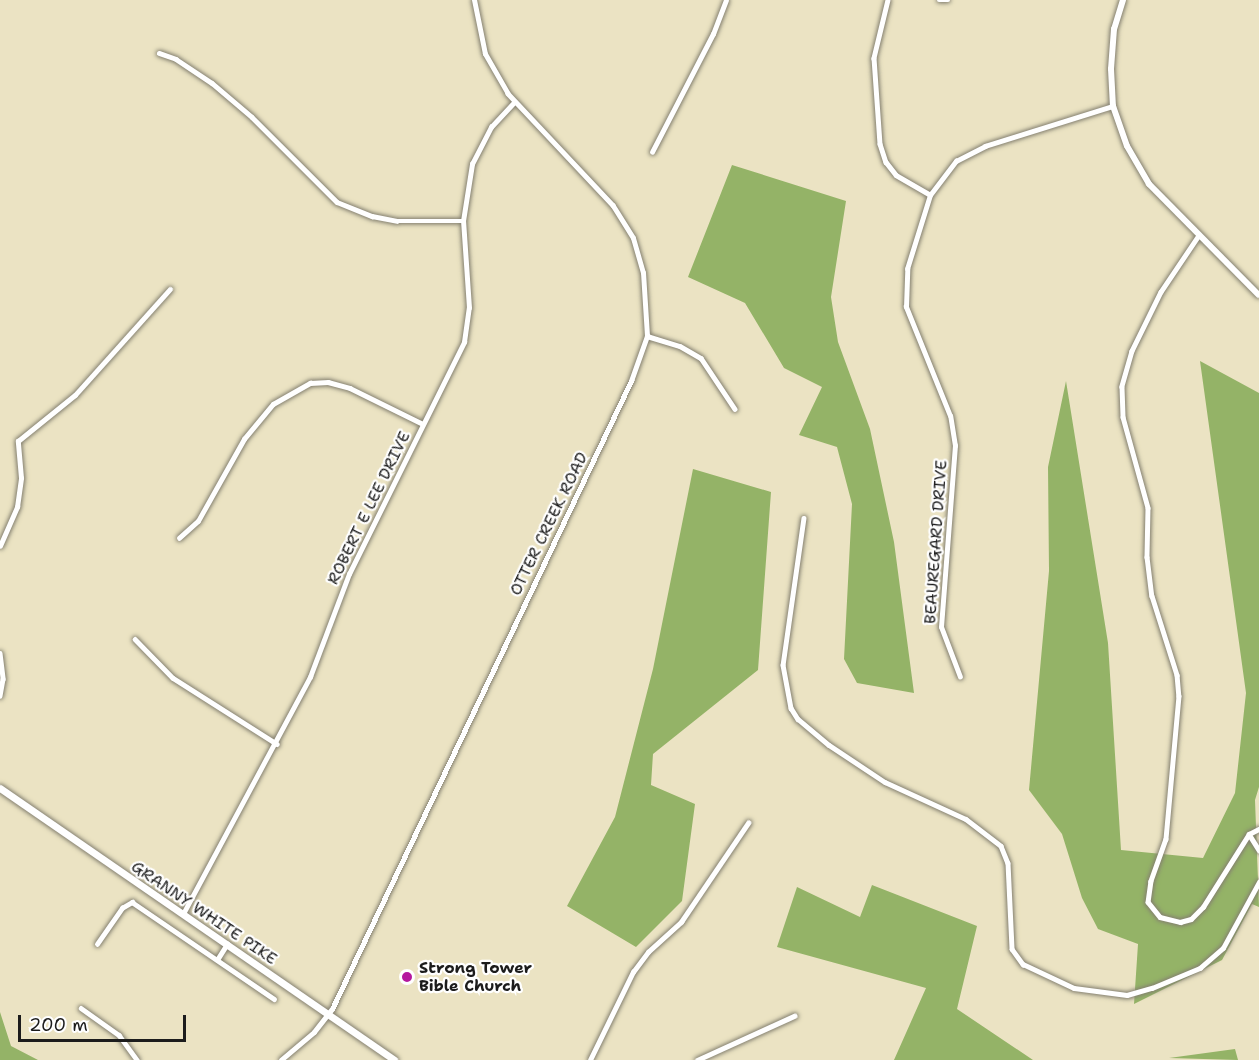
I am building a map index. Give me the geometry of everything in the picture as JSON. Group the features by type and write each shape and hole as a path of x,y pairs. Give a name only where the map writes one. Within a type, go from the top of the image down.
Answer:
{"main road":[{"name":"GRANNY WHITE PIKE","path":"0,788 184,912 394,1060"}],"street":[{"name":"OTTER CREEK ROAD","path":"281,1060 309,1037 328,1014 627,390 647,336 643,273 633,238 605,198 514,102 485,54 474,0"},
{"path":"652,152 713,34 726,0"},
{"path":"888,0 874,58 880,144 886,162 896,175 930,195"},
{"path":"939,0 948,0"},
{"path":"1123,0 1114,29 1113,106 1143,176 1198,237 1259,295"},
{"path":"159,53 176,59 220,90 337,202 372,216 397,221 463,221"},
{"name":"ROBERT E LEE DRIVE","path":"184,912 277,744 310,677 349,574 464,342 469,308 463,221 472,164 492,127 514,102"},
{"name":"BEAUREGARD DRIVE","path":"960,677 940,627 955,446 950,416 912,326 904,285 930,195 956,161 983,147 1113,106"},
{"path":"1198,237 1161,292 1132,351 1122,387 1125,426 1148,508 1147,557 1152,596 1177,675 1179,696 1166,839 1151,881 1148,902 1160,917 1180,922 1191,919 1203,907 1249,834 1259,829"},
{"path":"0,546 17,507 21,478 18,441 75,395 170,289"},
{"path":"647,336 680,346 701,358 735,409"},
{"path":"179,538 198,521 226,468 267,412 310,383 328,382 350,388 423,424"},
{"path":"804,518 783,664 790,708 798,719 829,745 885,782 966,819 1000,846 1008,863 1012,949 1023,964 1074,988 1127,995 1152,988 1200,968 1223,948 1259,882"},
{"path":"135,639 172,678 216,710 277,744"},
{"path":"0,653 3,679 0,696"},
{"path":"590,1060 633,972 648,952 681,922 748,823"},
{"path":"1249,834 1259,850"},
{"path":"97,944 122,908 132,902 274,999"},
{"path":"217,960 227,944"},
{"path":"81,1008 119,1035 137,1060"},
{"path":"697,1060 794,1016"}],"green space":[{"path":"732,165 846,201 831,297 838,342 870,429 894,542 914,693 857,683 844,659 852,504 837,447 799,435 822,387 784,368 745,303 688,277"},
{"path":"1200,361 1259,393 1259,787 1255,800 1259,907 1252,904 1222,960 1134,1004 1138,944 1098,929 1082,898 1062,834 1029,790 1049,571 1048,467 1066,381 1108,643 1121,850 1203,858 1235,793 1246,693"},
{"path":"693,469 771,492 758,670 653,754 651,785 695,804 682,901 636,947 567,906 615,817 653,669"},
{"path":"872,885 977,926 957,1009 1033,1060 894,1060 926,988 777,947 797,887 860,917"},
{"path":"0,1012 11,1046 38,1060 0,1060"},
{"path":"1235,1049 1238,1060 1169,1058"}],"place":[{"name":"Strong Tower Bible Church","path":"407,977"}]}
